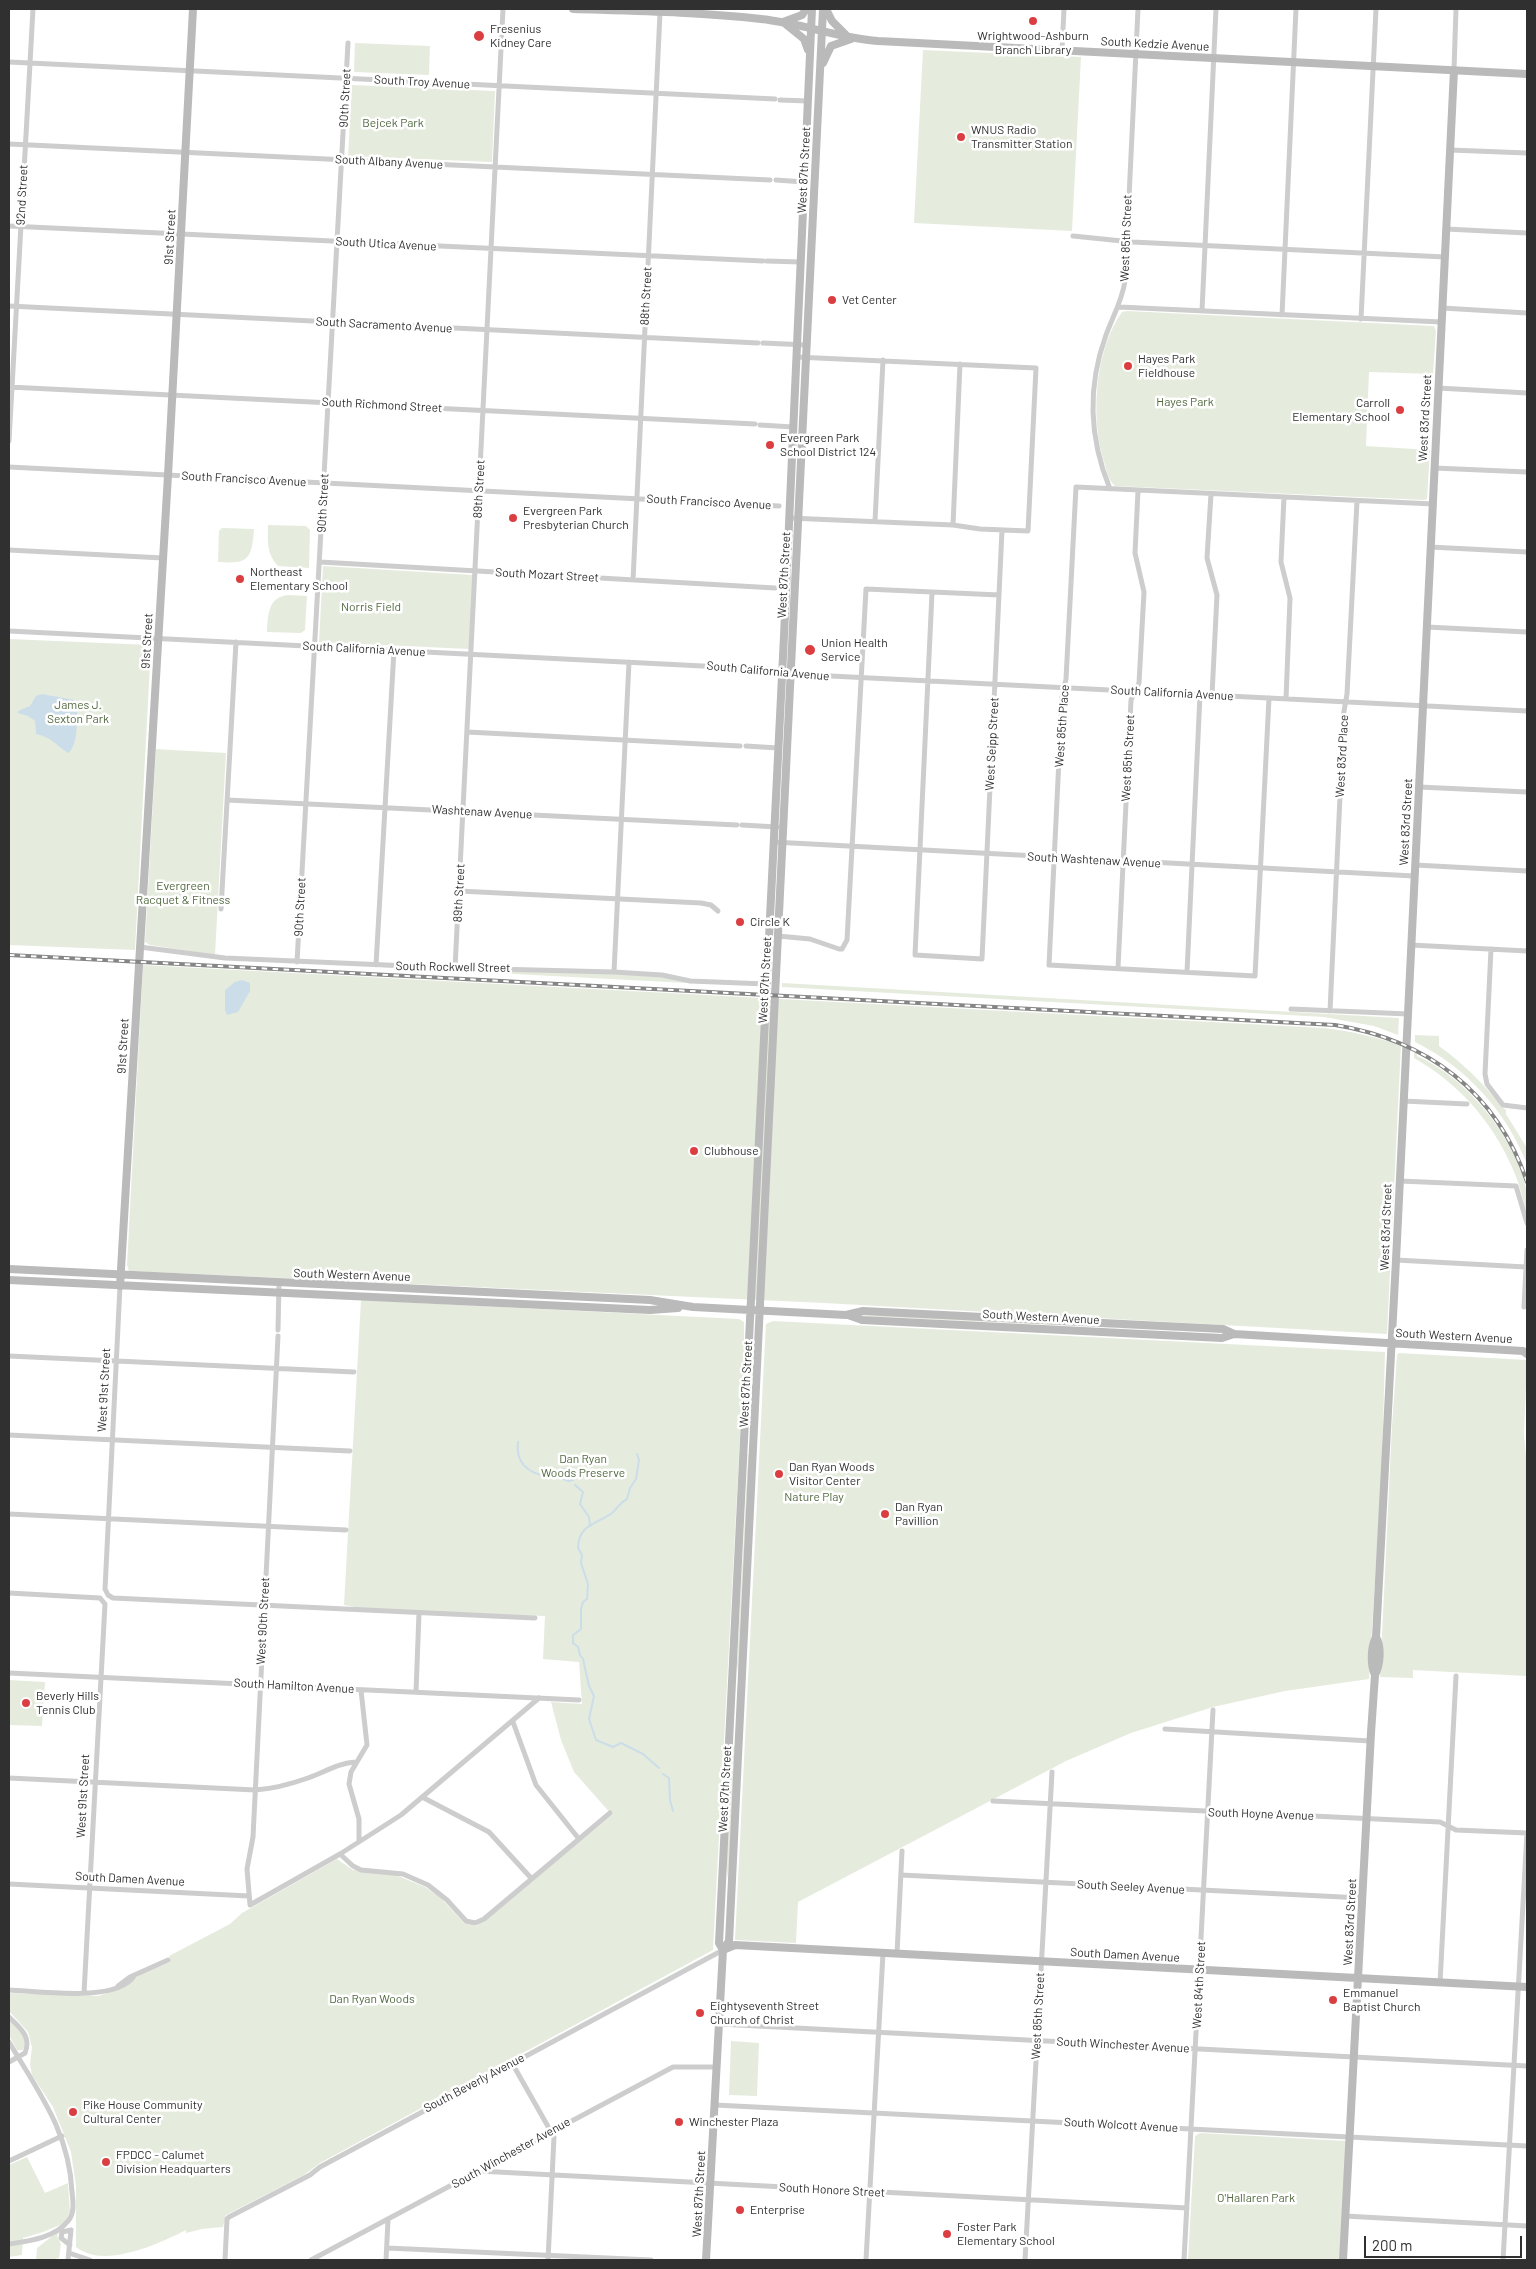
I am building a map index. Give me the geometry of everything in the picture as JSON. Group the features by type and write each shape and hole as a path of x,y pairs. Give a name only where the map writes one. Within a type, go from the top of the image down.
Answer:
{"main road":[{"name":"91st Street","path":"121,1275 173,395 193,9"},
{"name":"South Kedzie Avenue","path":"573,9 762,19 811,28 851,39 1527,74"},
{"path":"783,22 802,15 806,9"},
{"name":"West 87th Street","path":"723,1950 719,1942 774,842 812,9"},
{"path":"825,9 836,27 851,39"},
{"name":"West 87th Street","path":"706,2260 723,1950 728,1941 820,70 825,9"},
{"path":"783,22 804,39 810,54"},
{"path":"820,70 831,46 851,39"},
{"name":"West 83rd Street","path":"1343,2260 1370,1741 1375,1675 1378,1669 1380,1643 1376,1637 1454,70"},
{"path":"804,182 815,182"},
{"path":"771,898 780,898"},
{"name":"South Western Avenue","path":"10,1270 650,1300 693,1307 846,1314 862,1320 1222,1338 1234,1334 1526,1351"},
{"name":"West 91st Street","path":"120,1286 121,1275"},
{"name":"South Western Avenue","path":"9,1280 650,1310 693,1307"},
{"name":"South Damen Avenue","path":"723,1950 736,1945 1527,1987"}],"street":[{"name":"92nd Street","path":"9,441 10,387 33,9"},
{"name":"89th Street","path":"455,968 503,9"},
{"path":"1062,50 1064,9"},
{"name":"West 85th Street","path":"1110,489 1100,464 1094,436 1092,394 1100,350 1119,307 1125,280 1138,9"},
{"path":"1202,311 1216,9"},
{"path":"1282,315 1296,9"},
{"path":"1361,319 1376,9"},
{"name":"West 83rd Street","path":"1454,70 1456,9"},
{"name":"88th Street","path":"633,580 660,13"},
{"name":"90th Street","path":"297,962 348,43"},
{"name":"South Troy Avenue","path":"9,62 808,101"},
{"name":"South Albany Avenue","path":"9,144 804,182"},
{"path":"1450,150 1527,154"},
{"name":"South Utica Avenue","path":"9,226 765,262 800,262"},
{"path":"1446,229 1527,233"},
{"path":"1073,236 1206,246 1444,257"},
{"name":"South Sacramento Avenue","path":"9,306 807,345"},
{"path":"1119,307 1441,322"},
{"path":"1442,308 1527,313"},
{"path":"796,356 960,364 953,525"},
{"path":"875,521 883,360"},
{"name":"South Francisco Avenue","path":"789,518 953,525 1028,531 1036,368 960,364"},
{"name":"South Richmond Street","path":"10,387 793,427"},
{"path":"1438,388 1527,393"},
{"name":"South Francisco Avenue","path":"9,467 779,506"},
{"path":"1434,468 1527,472"},
{"name":"West 85th Place","path":"1110,489 1076,487 1049,965 1118,968"},
{"path":"1110,489 1432,504"},
{"name":"West 85th Street","path":"1118,968 1131,700 1139,683 1144,592 1135,554 1138,491"},
{"path":"1211,494 1207,558 1217,595 1212,695"},
{"path":"1284,497 1281,562 1290,598 1286,699"},
{"name":"West 83rd Place","path":"1330,1011 1356,501"},
{"name":"West Seipp Street","path":"919,851 915,955 982,959 1002,530"},
{"path":"1430,547 1527,552"},
{"path":"9,550 163,558"},
{"name":"South Mozart Street","path":"320,562 775,588"},
{"path":"778,936 810,939 842,949 849,933 866,589 998,595"},
{"path":"919,851 932,593"},
{"path":"1426,627 1527,632"},
{"name":"South California Avenue","path":"9,630 782,670 791,674 861,678 1527,711"},
{"path":"220,909 236,642"},
{"path":"376,964 394,650"},
{"path":"614,972 629,662"},
{"path":"1187,972 1200,695"},
{"path":"1118,968 1255,976 1269,698"},
{"path":"467,732 778,748"},
{"path":"1419,787 1527,792"},
{"name":"Washtenaw Avenue","path":"227,800 784,827"},
{"name":"South Washtenaw Avenue","path":"774,842 853,848 1414,876"},
{"path":"1415,865 1527,871"},
{"path":"459,891 701,903 711,905 718,911"},
{"path":"1411,945 1527,951"},
{"name":"South Rockwell Street","path":"140,947 225,958 455,968 614,972 662,975 690,981 766,984"},
{"path":"1491,949 1485,1082 1503,1105 1527,1108"},
{"path":"1291,1009 1408,1014"},
{"path":"1403,1101 1467,1104"},
{"path":"1400,1181 1516,1186 1527,1223"},
{"path":"1524,1307 1527,1250"},
{"path":"1396,1260 1526,1267"},
{"name":"West 90th Street","path":"279,1283 277,1369 253,1837 248,1858 250,1906 340,1854"},
{"name":"West 91st Street","path":"120,1286 105,1589 108,1595 113,1598 264,1605"},
{"path":"9,1356 354,1372"},
{"path":"9,1435 350,1451"},
{"path":"9,1514 346,1530"},
{"name":"West 91st Street","path":"9,1593 100,1598 105,1604 84,1993"},
{"path":"264,1605 535,1618"},
{"path":"416,1692 419,1613"},
{"name":"South Hamilton Avenue","path":"9,1673 579,1700"},
{"path":"1440,1983 1456,1676"},
{"path":"359,1842 358,1819 349,1784 351,1772 356,1762 366,1750 368,1738 362,1710 361,1690"},
{"path":"539,1698 401,1815 340,1854 353,1866 361,1870 403,1874 428,1885 466,1921 475,1922 484,1919 610,1813"},
{"name":"West 84th Street","path":"1184,2260 1213,1710"},
{"path":"513,1722 536,1786 579,1839"},
{"path":"1165,1729 1370,1741"},
{"path":"9,1778 255,1790 289,1784 317,1775 337,1764 356,1762"},
{"name":"West 85th Street","path":"1025,2260 1052,1772"},
{"path":"422,1797 488,1832 531,1878"},
{"name":"South Hoyne Avenue","path":"993,1801 1440,1822 1456,1830 1527,1833"},
{"path":"1503,2260 1527,1833"},
{"path":"897,1954 902,1851"},
{"name":"South Seeley Avenue","path":"901,1875 1362,1898"},
{"name":"South Damen Avenue","path":"9,1884 249,1896"},
{"name":"South Beverly Avenue","path":"224,2260 227,2219 723,1950"},
{"path":"866,2260 883,1953"},
{"path":"9,1990 99,1994 118,1987 130,1977 168,1960"},
{"path":"9,2016 22,2029 26,2037 27,2050 18,2058 9,2062"},
{"name":"South Winchester Avenue","path":"719,2024 1527,2066"},
{"path":"9,2042 51,2112 62,2136 70,2162 73,2202 70,2219 65,2224 38,2239 9,2244"},
{"path":"512,2063 554,2137 548,2258"},
{"name":"South Winchester Avenue","path":"311,2260 550,2131 674,2067 717,2067"},
{"name":"South Wolcott Avenue","path":"715,2105 1527,2146"},
{"path":"9,2161 62,2136"},
{"name":"South Honore Street","path":"478,2171 1187,2208"},
{"path":"1345,2216 1527,2226"},
{"path":"386,2260 388,2220"},
{"path":"68,2260 70,2246 71,2230 64,2230 61,2235 63,2241 70,2246"},
{"path":"387,2248 548,2258 651,2260"},
{"path":"69,2253 90,2260"}],"green space":[{"path":"355,43 430,46 429,75 354,72"},
{"path":"923,50 1081,57 1072,231 914,223"},
{"name":"Bejcek Park","path":"352,85 495,91 492,162 348,156"},
{"name":"Hayes Park","path":"1122,312 1434,326 1436,331 1433,374 1369,372 1366,446 1430,450 1427,499 1115,486 1108,477 1100,447 1096,408 1097,387 1105,346"},
{"path":"268,525 306,526 310,530 309,568 278,566 270,552"},
{"path":"222,528 254,529 252,548 247,558 236,562 218,562 219,531"},
{"name":"Norris Field","path":"323,566 473,575 469,649 319,642"},
{"path":"288,595 307,596 305,630 301,633 267,632 270,608 276,599"},
{"name":"James J. Sexton Park","path":"9,639 151,645 135,950 9,945"},
{"name":"Evergreen Racquet & Fitness","path":"156,749 226,753 215,955 150,945 145,942"},
{"path":"143,965 1324,1028 1392,1042 1401,1045 1387,1334 824,1303 129,1271 127,1265"},
{"path":"341,965 614,974 662,977 687,983"},
{"path":"782,983 1399,1018 1398,1035 1374,1026 1324,1017 782,987"},
{"path":"1415,1035 1439,1036 1439,1046 1473,1074 1506,1110 1506,1114 1527,1148 1527,1164 1508,1126 1482,1092 1451,1064 1415,1042"},
{"path":"1414,1051 1417,1052 1417,1056 1436,1066 1471,1094 1501,1131 1521,1172 1527,1192 1527,1215 1521,1191 1504,1150 1484,1119 1459,1091 1414,1058"},
{"name":"Dan Ryan Woods","path":"361,1300 739,1319 744,1322 744,1361 713,1950 320,2163 304,2175 226,2215 223,2227 186,2233 186,2230 146,2248 115,2255 100,2256 87,2253 76,2247 76,2186 71,2152 53,2107 32,2075 30,2064 32,2047 28,2032 9,2011 9,1993 98,1996 126,1986 139,1975 170,1962 169,1956 230,1924 242,1913 337,1859 353,1870 396,1875 425,1887 440,1897 464,1923 476,1926 612,1815 574,1772 561,1740 551,1702 582,1704 579,1662 543,1659 545,1616 366,1609 344,1605"},
{"path":"881,1315 1214,1333 862,1316"},
{"name":"Nature Play","path":"773,1321 1385,1352 1382,1465 1369,1679 1285,1691 1213,1707 1131,1733 1066,1761 798,1902 796,1943 735,1940 766,1324"},
{"path":"1399,1353 1527,1360 1524,1435 1527,1467 1527,1676 1413,1670 1413,1678 1380,1677 1392,1426 1397,1355"},
{"path":"748,1455 750,1455 739,1682 737,1664"},
{"name":"Beverly Hills Tennis Club","path":"9,1680 45,1682 42,1726 9,1725"},
{"path":"733,1746 736,1746 728,1880 726,1862"},
{"path":"9,2020 24,2037 23,2050 17,2050 9,2035"},
{"path":"731,2041 759,2043 757,2096 729,2095"},
{"name":"O'Hallaren Park","path":"1200,2133 1346,2141 1340,2260 1188,2260 1195,2136"},
{"path":"27,2157 45,2193 68,2183 70,2211 65,2223 23,2238 22,2255 9,2257 9,2165"},
{"path":"61,2229 57,2236 61,2244 59,2258 36,2260 37,2248"}],"water":[{"path":"42,694 75,700 76,737 68,753 50,739 36,734 35,721 28,716 18,713 18,711 30,706 36,696"},
{"path":"242,980 250,983 250,991 238,1012 227,1015 225,1010 225,990 235,982"},
{"path":"564,1468 576,1473 574,1481 568,1482 556,1477 556,1470"}],"waterway":[{"path":"518,1442 519,1457 525,1467 536,1474 550,1477"},
{"path":"637,1454 639,1460 636,1479 630,1488 627,1499 607,1517 585,1529 581,1534 578,1548 582,1555 581,1563 588,1584 587,1599 583,1602 581,1609 581,1629 573,1635 573,1643 578,1647 583,1659 589,1686 594,1696 589,1719 596,1740 613,1747 621,1743 643,1754 659,1768"},
{"path":"575,1485 583,1492 580,1504 589,1517 590,1526"},
{"path":"663,1774 669,1778 670,1800 673,1811"}],"railway":[{"path":"9,955 1335,1025 1368,1032 1400,1043 1454,1075 1477,1097 1497,1122 1514,1150 1527,1182"}],"place":[{"name":"Wrightwood-Ashburn Branch Library","path":"1033,21"},
{"name":"Fresenius Kidney Care","path":"479,36"},
{"name":"WNUS Radio Transmitter Station","path":"961,137"},
{"name":"Vet Center","path":"832,300"},
{"name":"Hayes Park Fieldhouse","path":"1128,366"},
{"name":"Carroll Elementary School","path":"1400,410"},
{"name":"Evergreen Park School District 124","path":"770,445"},
{"name":"Evergreen Park Presbyterian Church","path":"513,518"},
{"name":"Northeast Elementary School","path":"240,579"},
{"name":"Union Health Service","path":"810,650"},
{"name":"Circle K","path":"740,922"},
{"name":"Clubhouse","path":"694,1151"},
{"name":"Dan Ryan Woods Visitor Center","path":"779,1474"},
{"name":"Dan Ryan Pavillion","path":"885,1514"},
{"name":"Beverly Hills Tennis Club","path":"26,1703"},
{"name":"Emmanuel Baptist Church","path":"1333,2000"},
{"name":"Eightyseventh Street Church of Christ","path":"700,2013"},
{"name":"Pike House Community Cultural Center","path":"73,2112"},
{"name":"Winchester Plaza","path":"679,2122"},
{"name":"FPDCC - Calumet Division Headquarters","path":"106,2162"},
{"name":"Enterprise","path":"740,2210"},
{"name":"Foster Park Elementary School","path":"947,2234"}],"park label":[{"name":"Dan Ryan Woods Preserve","path":"583,1466"}]}
